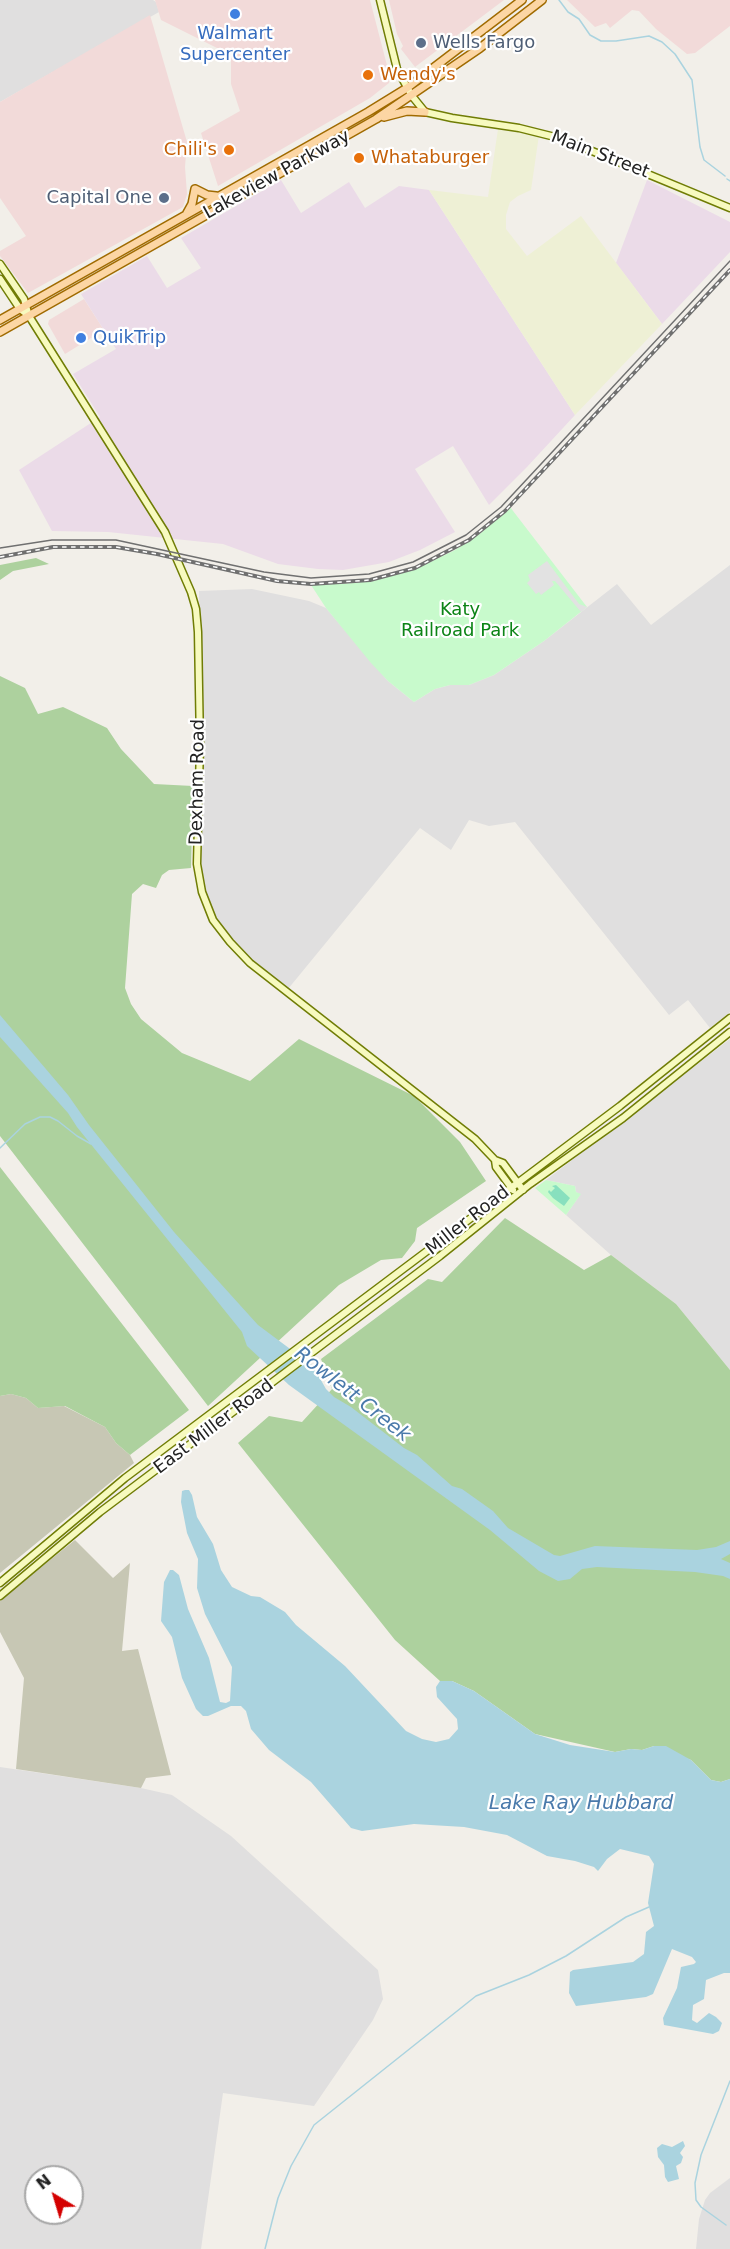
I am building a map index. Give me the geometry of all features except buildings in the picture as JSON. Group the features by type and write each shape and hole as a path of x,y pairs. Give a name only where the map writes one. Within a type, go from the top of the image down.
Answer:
{"main road":[{"path":"380,0 397,69 406,88 425,112"},
{"name":"Lakeview Parkway","path":"0,320 319,140 406,88 522,0"},
{"name":"Lakeview Parkway","path":"0,332 376,119 412,96 542,0"},
{"path":"507,12 515,21"},
{"path":"376,119 406,111 425,112"},
{"name":"Main Street","path":"425,112 542,132 730,207"},
{"path":"319,140 325,148"},
{"path":"187,213 192,204 195,189 207,195 217,196"},
{"path":"136,243 141,252"},
{"name":"Dexham Road","path":"0,264 29,316 165,532 194,603 198,632 200,706 197,864 205,901 213,920 250,963 475,1139 495,1160 503,1163 523,1190"},
{"name":"Dexham Road","path":"0,279 24,307"},
{"name":"Miller Road","path":"203,1420 638,1093 730,1018"},
{"name":"Miller Road","path":"516,1195 623,1118 730,1032"},
{"name":"Dexham Road","path":"495,1160 496,1167 516,1195"},
{"name":"East Miller Road","path":"0,1596 100,1512 440,1256 516,1195"},
{"path":"182,1449 186,1442 202,1428 203,1420"},
{"name":"East Miller Road","path":"0,1583 139,1468 203,1420"},
{"path":"139,1468 145,1478"}],"shaded area":[{"path":"0,0 153,0 159,12 0,102"},
{"path":"155,0 370,0 390,77 389,83 370,98 218,186 201,133 240,111 231,84 231,55 161,20"},
{"path":"389,0 504,0 415,67 401,49 403,46 397,34"},
{"path":"567,0 730,0 730,26 695,53 687,54 656,29 639,11 632,10 610,28 606,23 595,27"},
{"path":"150,15 187,142 185,167 187,194 183,207 28,293 0,256 0,251 26,236 0,198 0,102"},
{"path":"498,129 539,135 531,190 510,202 506,215 506,229 527,256 581,216 662,324 575,415 429,190 488,197"},
{"path":"281,180 301,213 349,182 365,208 399,186 429,190 575,415 489,505 453,446 415,469 455,532 420,550 389,562 343,570 318,569 278,564 223,544 108,532 52,531 19,470 100,417 73,374 116,349 81,294 147,256 167,288 201,268 181,238"},
{"path":"647,180 730,222 730,252 662,324 616,263"},
{"path":"84,299 104,330 65,354 48,324 49,320"},
{"path":"547,561 579,604 587,607 581,612 555,581 552,581 554,585 541,595 539,592 536,594 527,583 530,580 528,575"},
{"path":"730,565 730,1012 710,1028 688,1000 669,1015 515,822 489,826 469,820 451,850 420,828 288,989 248,959 216,922 207,903 200,878 199,591 252,589 309,601 326,608 388,681 414,702 435,689 450,685 469,685 494,675 544,641 617,584 651,625"},
{"path":"730,1039 730,1370 676,1304 611,1255 566,1215 580,1195 576,1192 575,1186 546,1180"},
{"path":"11,1394 26,1398 38,1408 64,1406 105,1427 116,1443 130,1455 134,1463 0,1573 0,1396"},
{"path":"75,1540 113,1578 130,1563 122,1651 138,1649 171,1775 146,1778 141,1788 16,1769 24,1678 0,1632 0,1600"},
{"path":"0,1767 141,1788 172,1795 231,1836 378,1970 383,1999 373,2020 314,2106 223,2093 201,2249 0,2249"},
{"path":"730,2178 730,2249 696,2249 699,2219 705,2200 710,2193"}],"green space":[{"name":"Katy Railroad Park","path":"510,507 587,607 544,641 494,675 469,685 450,685 435,689 414,702 388,681 371,663 326,608 311,585 355,583 396,575 428,563 455,550 482,532"},
{"path":"36,558 49,564 13,571 0,580 0,565"},
{"path":"0,676 25,688 38,714 63,707 107,728 121,749 154,784 193,786 191,868 169,870 162,875 156,888 143,884 132,894 125,988 131,1004 141,1019 182,1053 250,1081 299,1039 414,1096 460,1142 486,1181 417,1228 415,1241 402,1258 381,1260 339,1285 208,1406 0,1136"},
{"path":"0,1167 189,1410 130,1455 116,1443 105,1427 65,1406 38,1408 26,1398 11,1394 0,1396"},
{"path":"546,1180 575,1186 576,1192 581,1194 566,1215 535,1188"},
{"path":"556,1185 570,1198 564,1206 548,1192 549,1190 551,1192 555,1188 552,1186"},
{"path":"505,1218 584,1270 611,1255 676,1304 730,1370 730,1779 721,1782 711,1780 691,1760 654,1746 642,1750 631,1749 615,1752 535,1734 474,1691 452,1681 440,1681 395,1640 238,1443 269,1416 302,1422 332,1389 321,1359 428,1279 442,1282"}],"water":[{"path":"0,1015 68,1095 174,1232 258,1325 313,1366 326,1389 334,1397 417,1455 452,1486 462,1489 493,1511 508,1528 554,1555 560,1556 595,1546 697,1550 716,1547 730,1541 730,1554 721,1559 730,1563 730,1579 695,1572 597,1567 582,1569 570,1579 558,1581 539,1571 490,1530 289,1385 247,1346 242,1332 68,1113 0,1037"},
{"name":"Lake Ray Hubbard","path":"189,1490 192,1495 197,1517 213,1544 221,1570 232,1587 251,1596 260,1597 285,1612 296,1625 345,1666 406,1731 422,1739 436,1742 449,1739 458,1729 457,1719 437,1697 436,1687 440,1681 452,1681 474,1691 535,1734 570,1745 615,1752 666,1746 691,1760 711,1780 721,1782 730,1779 730,1973 706,1980 704,1999 693,2005 692,2020 697,2023 709,2013 722,2023 719,2031 713,2034 664,2025 663,2018 677,1988 681,1967 696,1962 692,1957 672,1949 653,1994 646,1997 576,2006 569,1993 570,1972 573,1970 633,1962 644,1954 646,1932 654,1926 648,1903 654,1864 649,1856 620,1849 607,1859 598,1871 594,1867 575,1861 547,1856 507,1835 464,1827 414,1824 362,1831 351,1828 311,1782 269,1750 251,1729 246,1711 241,1706 231,1706 208,1716 203,1716 196,1709 182,1678 172,1637 161,1621 164,1582 170,1570 179,1575 188,1609 209,1658 220,1702 230,1701 232,1667 205,1614 197,1588 198,1559 187,1533 181,1502 182,1491"},
{"path":"683,2141 685,2146 680,2153 683,2157 681,2163 676,2166 679,2179 668,2182 664,2165 658,2157 657,2148 662,2144 672,2147"}],"waterway":[{"path":"559,0 568,12 579,19 590,35 601,41 649,36 662,42 675,54 692,80 700,147 704,160 725,176"},
{"path":"0,1148 25,1124 40,1117 50,1117 58,1121 91,1144"},
{"path":"265,2249 278,2198 291,2166 314,2125 476,1996 529,1975 566,1956 626,1917 649,1907"},
{"path":"726,2225 701,2207 696,2200 695,2183 701,2155 730,2081"}],"tram line":[{"path":"0,548 52,540 116,540 264,572 311,578 369,574 413,562 466,535 501,507 730,261"}],"railway":[{"path":"0,557 53,547 116,547 277,581 311,584 370,580 415,568 469,540 505,511 730,270"}],"place":[{"name":"Walmart Supercenter","path":"235,14"},
{"name":"Wells Fargo","path":"421,43"},
{"name":"Wendy's","path":"368,75"},
{"name":"Chili's","path":"229,150"},
{"name":"Whataburger","path":"359,158"},
{"name":"Capital One","path":"164,198"},
{"name":"QuikTrip","path":"81,338"}],"water label":[{"name":"Rowlett Creek","path":"352,1395"}]}
